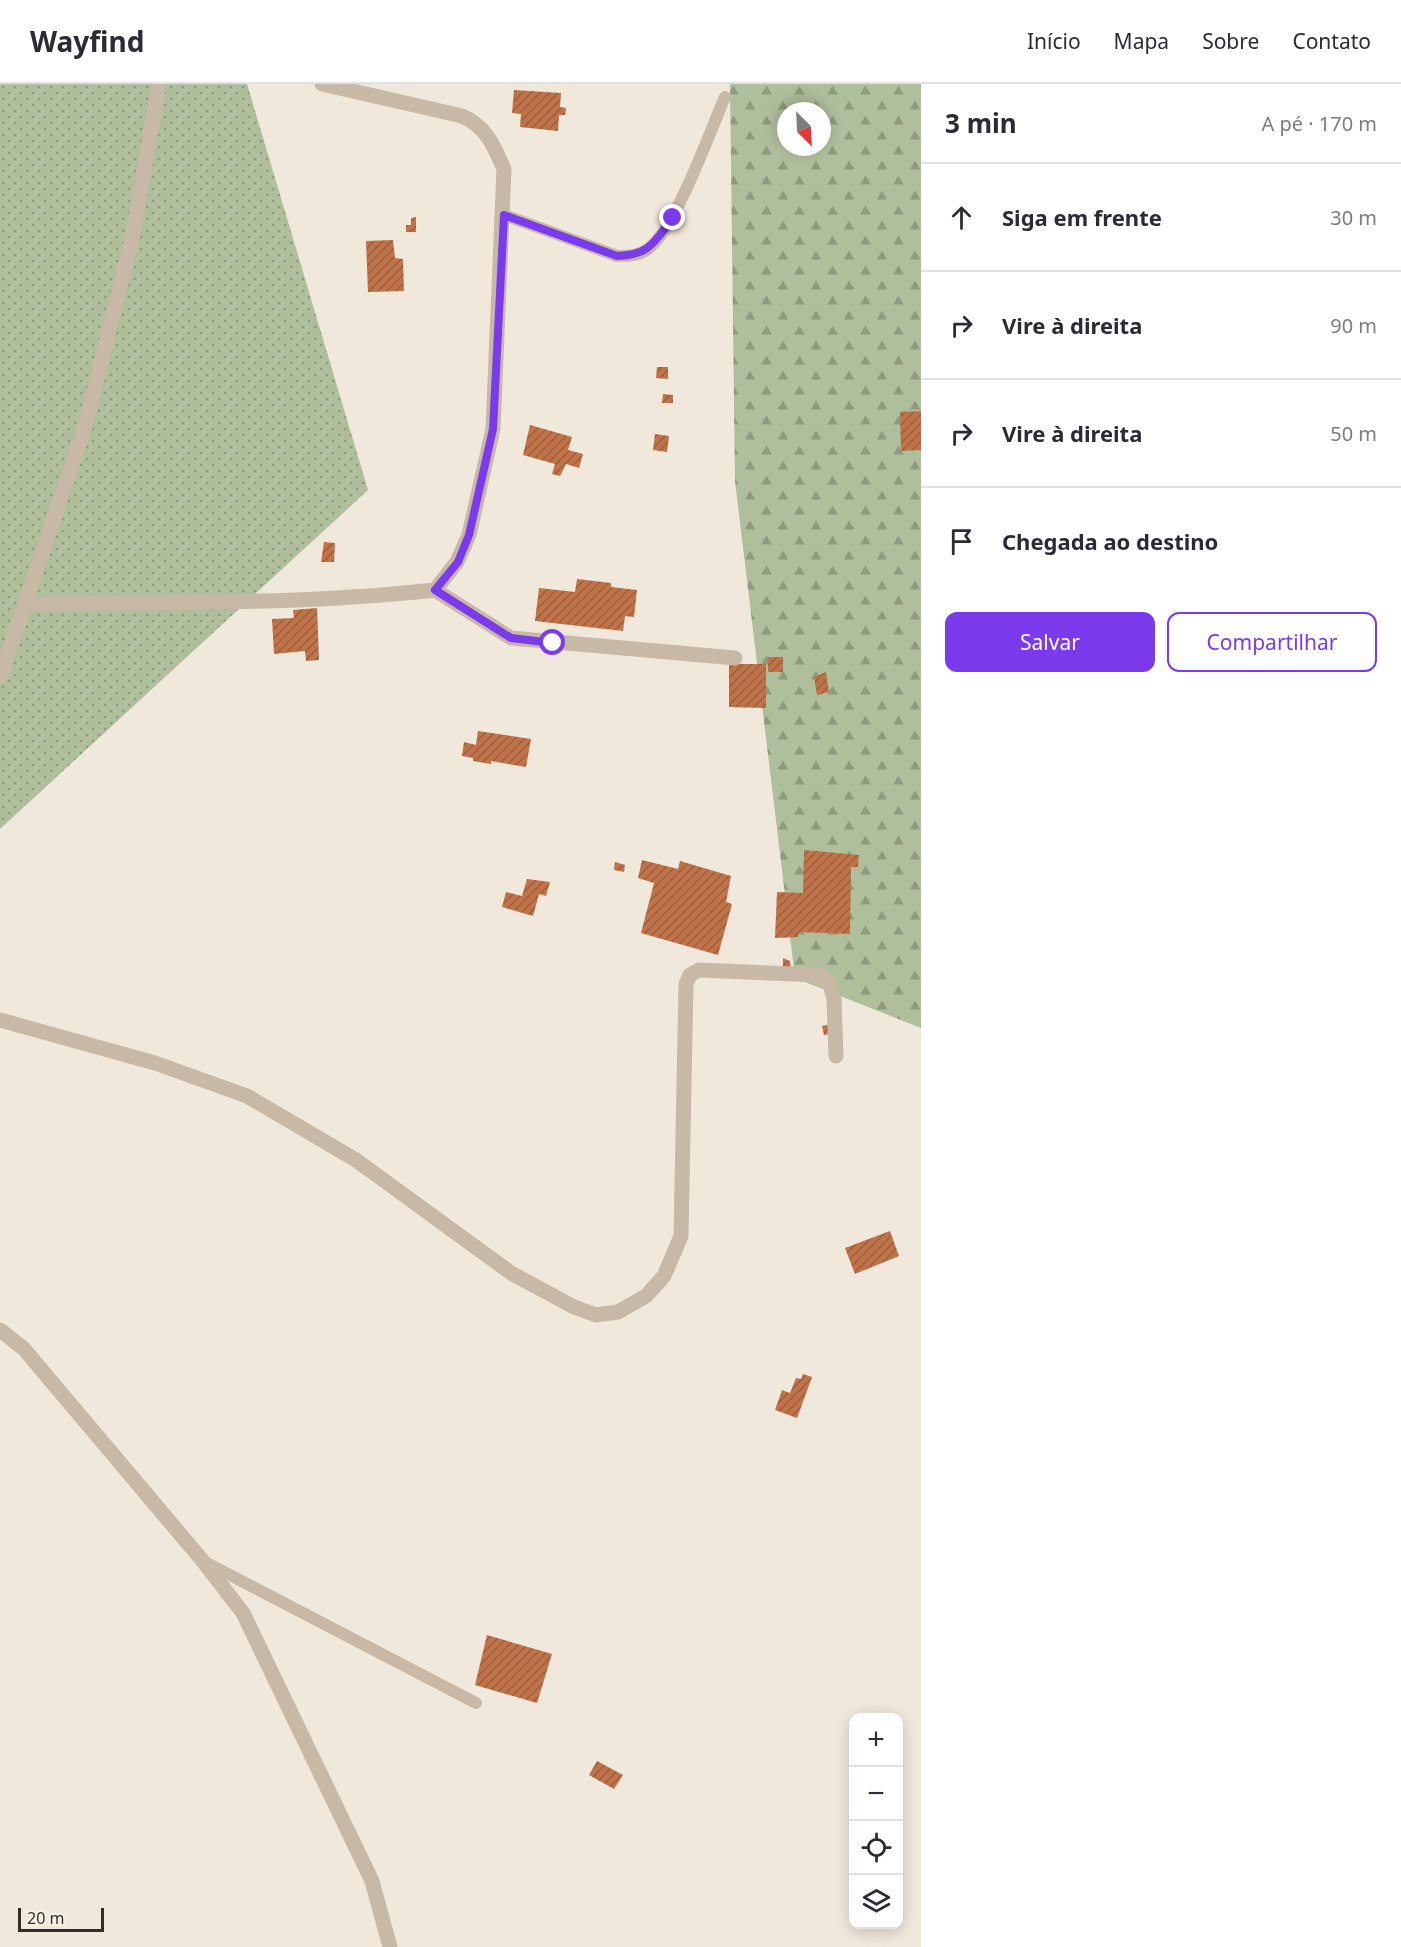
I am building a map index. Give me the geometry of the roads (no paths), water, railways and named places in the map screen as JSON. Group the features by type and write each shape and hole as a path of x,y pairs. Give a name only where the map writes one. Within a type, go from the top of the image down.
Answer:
{"street":[{"path":"0,677 85,427 133,236 159,84"},
{"path":"322,84 462,116 477,122 492,141 504,169 504,215 493,429 469,535 458,562 435,590"},
{"path":"25,604 336,599 435,590 511,638 735,658"},
{"path":"0,1020 155,1063 247,1096 356,1160 511,1274 574,1307 596,1315 618,1312 646,1296 664,1276 681,1236 686,984 690,975 699,970 818,975 830,985 834,998 836,1056"},
{"path":"0,1330 24,1349 202,1560 243,1613 372,1881 390,1947"}],"lane":[{"path":"504,215 617,256 635,255 649,249 673,218 724,97"},
{"path":"202,1560 476,1703"}]}
